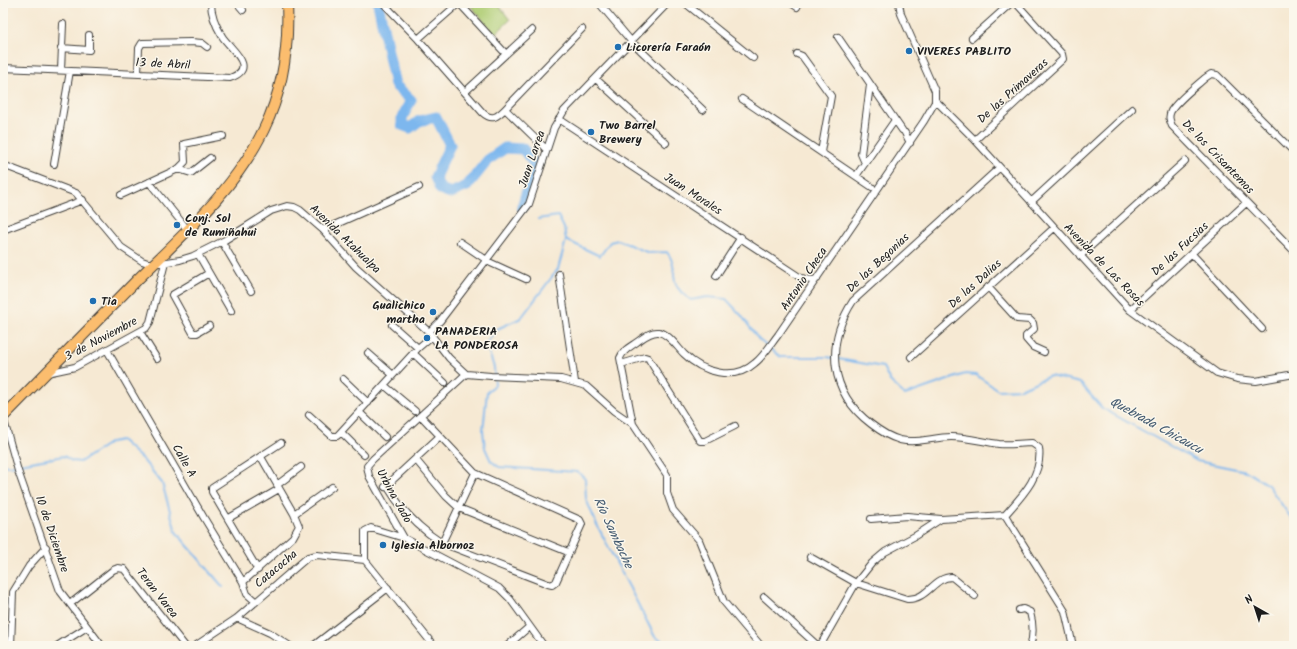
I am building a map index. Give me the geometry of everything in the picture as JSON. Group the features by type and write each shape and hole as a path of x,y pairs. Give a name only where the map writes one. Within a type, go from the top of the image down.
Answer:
{"highway":[{"path":"3,417 188,229 232,181 253,149 273,108 284,67 288,25 287,3"}],"street":[{"name":"13 de Abril","path":"3,68 230,78 238,75 242,69 241,58 222,36 215,21 211,3"},
{"path":"237,3 243,10"},
{"path":"418,39 459,3 506,54"},
{"path":"599,3 631,41 703,110"},
{"name":"Juan Larrea","path":"341,432 416,351 529,204 547,150 559,119 564,111 668,3"},
{"path":"685,3 753,58"},
{"path":"790,3 797,7"},
{"path":"899,3 901,14 935,91 935,100"},
{"path":"972,38 1011,3"},
{"name":"De las Primaveras","path":"975,140 1063,59 1062,54 1016,3"},
{"path":"385,5 418,39 488,117 497,116 505,109 582,29"},
{"path":"61,70 63,24"},
{"path":"465,92 532,30"},
{"path":"61,48 89,50 89,34"},
{"path":"838,36 910,143"},
{"path":"138,74 139,48 140,44 142,43 191,42 202,43 207,47"},
{"path":"797,54 802,56 831,96 821,152"},
{"path":"54,164 70,70"},
{"name":"De los Crisantemos","path":"1294,152 1217,75 1211,74 1205,78 1174,108 1169,116 1172,126 1294,251"},
{"path":"596,79 666,143"},
{"path":"865,163 861,154 870,85"},
{"path":"742,99 872,187"},
{"name":"Avenida de Las Rosas","path":"935,100 975,140 1130,310 1217,373 1237,379 1256,381 1294,374"},
{"name":"Antonio Checa","path":"621,364 620,358 624,350 649,334 658,332 666,335 689,359 698,365 722,374 741,372 755,364 778,335 910,143 930,112 935,100"},
{"path":"505,109 547,150"},
{"path":"1031,202 1132,109"},
{"name":"Juan Morales","path":"559,119 801,278 811,280 817,279"},
{"path":"856,176 895,120"},
{"path":"121,195 178,169 185,162 184,144 223,136"},
{"path":"178,169 191,173 210,158"},
{"path":"1080,256 1185,161"},
{"name":"Avenida Atahualpa","path":"3,165 76,193 121,247 142,261 155,263 180,260 198,254 222,242 271,211 287,206 300,210 323,230 356,267 430,334 449,358 466,374"},
{"name":"De las Begonias","path":"999,168 853,300 841,322 836,350 836,365 842,391 851,406 858,414 890,437 902,440 918,441 952,436 1001,444 1032,443 1039,448 1041,458 1029,489 1005,515"},
{"path":"149,182 188,229"},
{"path":"323,230 419,187"},
{"path":"3,230 83,200"},
{"name":"De las Fucsias","path":"1130,310 1246,203"},
{"name":"De las Dalias","path":"911,357 1054,228"},
{"path":"716,276 741,238"},
{"path":"222,242 251,290"},
{"path":"460,242 486,260 526,280"},
{"path":"198,254 231,311"},
{"path":"1192,254 1262,329"},
{"name":"3 de Noviembre","path":"46,373 75,367 140,332 150,322 165,262"},
{"path":"209,273 172,295 193,333 197,333 209,326"},
{"path":"559,274 575,382"},
{"path":"988,288 1017,319 1030,320 1033,323 1034,329 1026,336 1026,339 1033,347 1044,352"},
{"path":"392,325 445,383"},
{"path":"140,332 157,359"},
{"name":"Calle A","path":"107,350 200,512 245,580 247,594 255,601"},
{"path":"368,353 393,375"},
{"path":"633,424 621,364 644,356 648,358 702,442 735,426"},
{"path":"466,374 546,377 575,382 586,386 614,411 633,424 667,475 667,493 673,510 699,540 716,577 722,598 761,646"},
{"name":"Urbina Jado","path":"466,374 421,416 372,458 367,466 369,476 404,538 499,588 544,646"},
{"path":"343,379 368,403"},
{"path":"384,385 415,411"},
{"path":"359,412 385,437"},
{"path":"309,415 332,436 337,436 341,432 364,455"},
{"path":"421,416 440,436 475,473 577,518 582,524 568,552 556,582 552,585 442,543 428,534 385,487 416,460 440,436"},
{"name":"10 de Diciembre","path":"3,417 18,471 46,547 60,591 102,646"},
{"path":"258,570 229,518 212,492 212,488 281,443"},
{"path":"245,580 258,570 296,534 299,526 294,514 261,457"},
{"path":"416,460 446,496 459,508 568,552"},
{"path":"229,518 278,487 301,467"},
{"path":"442,543 475,473"},
{"path":"294,514 332,487"},
{"path":"871,519 907,516 940,519 1005,515 1065,611 1073,646"},
{"path":"764,597 819,646 856,583 872,563 885,552 915,536 940,519"},
{"path":"404,538 375,528 368,528 365,531 364,560 434,646"},
{"path":"11,646 13,592 29,566 46,547"},
{"name":"Catacocha","path":"195,646 237,618 308,557 316,555 364,560"},
{"path":"810,557 856,583 907,599 915,599 923,596 937,583 947,577 952,577 974,596"},
{"name":"Teran Varea","path":"70,604 113,570 118,568 124,569 185,646"},
{"path":"312,646 388,588"},
{"path":"1019,610 1023,609 1030,612 1033,628 1030,646"},
{"path":"237,618 270,633 290,646"},
{"path":"57,646 87,627"},
{"path":"507,646 529,627"}],"green space":[{"path":"468,3 497,3 510,20 495,34"}],"waterway":[{"path":"378,3 395,85 411,100 402,118 402,125 410,128 419,121 436,117 450,145 435,177 440,189 451,193 467,186 488,160 505,148 523,149 535,165 522,207"},
{"name":"Río Sambache","path":"538,219 558,216 564,228 566,240 558,269 521,318 495,330 486,344 494,367 495,385 487,392 483,431 485,448 491,461 499,467 578,472 585,479 586,499 597,525 655,637 671,646"},
{"name":"Quebrada Chicaucu","path":"566,240 600,256 610,242 618,240 649,253 667,252 673,265 675,282 683,293 691,300 707,297 726,299 741,315 759,340 781,357 827,357 883,367 890,381 905,395 965,374 976,375 998,390 1020,389 1050,376 1080,383 1102,408 1197,461 1246,471 1268,485 1294,522"},
{"path":"3,465 9,466 64,456 72,461 80,462 111,442 121,440 143,460 162,483 176,532 223,587"}],"place":[{"name":"Licorería Faraón","path":"618,47"},
{"name":"VIVERES PABLITO","path":"909,51"},
{"name":"Two Barrel Brewery","path":"591,132"},
{"name":"Conj. Sol de Rumiñahui","path":"177,225"},
{"name":"Tia","path":"93,301"},
{"name":"Gualichico martha","path":"433,312"},
{"name":"PANADERIA LA PONDEROSA","path":"427,338"},
{"name":"Iglesia Albornoz","path":"383,545"}]}
